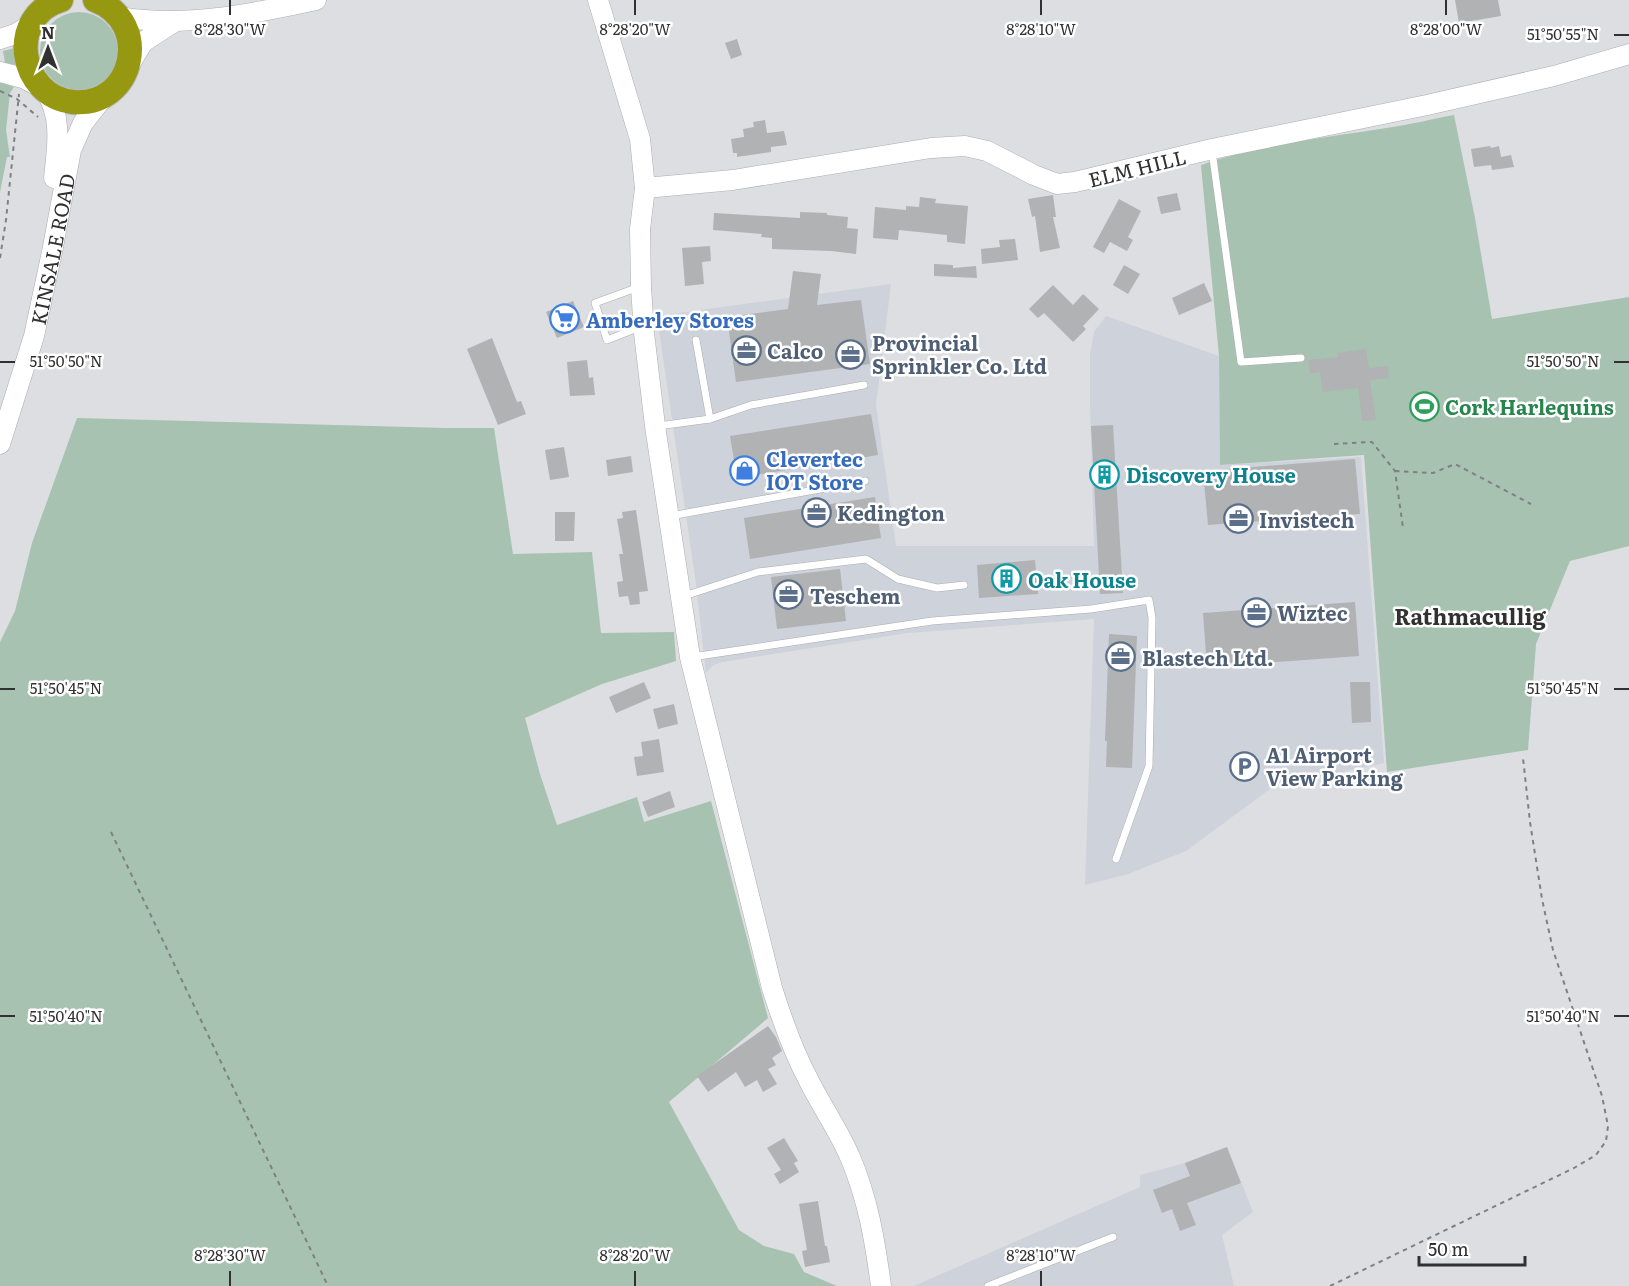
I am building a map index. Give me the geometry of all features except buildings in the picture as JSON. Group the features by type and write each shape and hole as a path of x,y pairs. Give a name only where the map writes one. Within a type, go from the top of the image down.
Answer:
{"highway":[{"path":"46,8 27,37 25,51 27,64 37,86 59,99 75,102 91,101 105,94 118,84 127,70 130,43 127,29 110,7"}],"street":[{"path":"110,7 134,20 174,21 223,17 316,0"},
{"path":"598,0 640,139 645,188 640,229 644,326 655,426 690,657 772,988 786,1032 809,1082 850,1156 865,1195 874,1234 881,1286"},
{"path":"0,39 15,33 46,8"},
{"path":"127,70 143,42 174,21"},
{"name":"ELM HILL","path":"645,188 733,180 931,148 965,146 987,151 1057,184 1075,182 1212,149 1534,81 1629,54"},
{"path":"0,72 37,86"},
{"name":"KINSALE ROAD","path":"0,405 13,366 31,294 53,187 58,144 54,106 37,86"},
{"name":"KINSALE ROAD","path":"0,444 34,336 71,150 83,123 105,94"}],"lane":[{"path":"1212,149 1241,362 1301,358"},
{"path":"641,287 595,303 607,340 644,326"},
{"path":"696,340 710,420"},
{"path":"655,426 710,420 751,405 864,385"},
{"path":"669,517 865,481"},
{"path":"682,597 758,572 866,560 898,579 936,588 964,585"},
{"path":"690,657 932,621 1091,609 1149,600 1152,618 1149,766 1116,859"},
{"path":"988,1286 1113,1237"}],"path":[{"path":"17,99 37,86"},
{"path":"0,92 17,99 33,114 40,117"},
{"path":"0,258 3,249 17,99"},
{"path":"1334,444 1372,442 1395,471 1403,528"},
{"path":"1395,471 1433,473 1455,465 1531,504"},
{"path":"1330,1286 1574,1168 1596,1155 1606,1141 1608,1126 1602,1096 1553,950 1542,899 1523,758"},
{"path":"111,832 328,1286"}],"shaded area":[{"path":"891,284 876,405 896,546 1094,546 1090,354 1094,332 1106,316 1219,356 1220,465 1361,457 1384,763 1274,786 1186,851 1128,874 1085,885 1094,619 908,633 722,662 713,665 706,673 696,584 657,316"},
{"path":"1227,1147 1253,1212 1222,1235 1234,1286 914,1286 1140,1187 1140,1175 1185,1163"}],"green space":[{"path":"79,12 94,15 111,29 118,51 115,66 101,83 79,90 64,87 47,73 40,51 43,36 57,19"},
{"path":"15,48 17,65 5,63 3,51"},
{"path":"0,82 14,87 10,93 6,130 10,157 7,157 0,192"},
{"name":"Cork Harlequins","path":"1454,115 1492,319 1629,297 1629,546 1570,561 1536,644 1528,750 1387,772 1364,455 1220,465 1219,356 1201,165 1269,147"},
{"path":"77,418 494,428 513,554 592,552 601,633 674,632 676,661 602,684 525,718 557,825 637,797 644,822 711,801 768,1018 669,1102 739,1230 764,1246 794,1254 804,1272 837,1286 0,1286 0,642 15,611 32,543"}],"place":[{"name":"Amberley Stores","path":"565,319"},
{"name":"Calco","path":"746,350"},
{"name":"Provincial Sprinkler Co. Ltd","path":"851,354"},
{"name":"Cork Harlequins","path":"1424,406"},
{"name":"Clevertec IOT Store","path":"745,470"},
{"name":"Discovery House","path":"1105,474"},
{"name":"Kedington","path":"816,512"},
{"name":"Invistech","path":"1238,519"},
{"name":"Oak House","path":"1007,579"},
{"name":"Teschem","path":"789,595"},
{"name":"Wiztec","path":"1256,612"},
{"name":"Blastech Ltd.","path":"1121,657"},
{"name":"A1 Airport View Parking","path":"1245,766"}],"district":[{"name":"Rathmacullig","path":"1470,615"}]}
